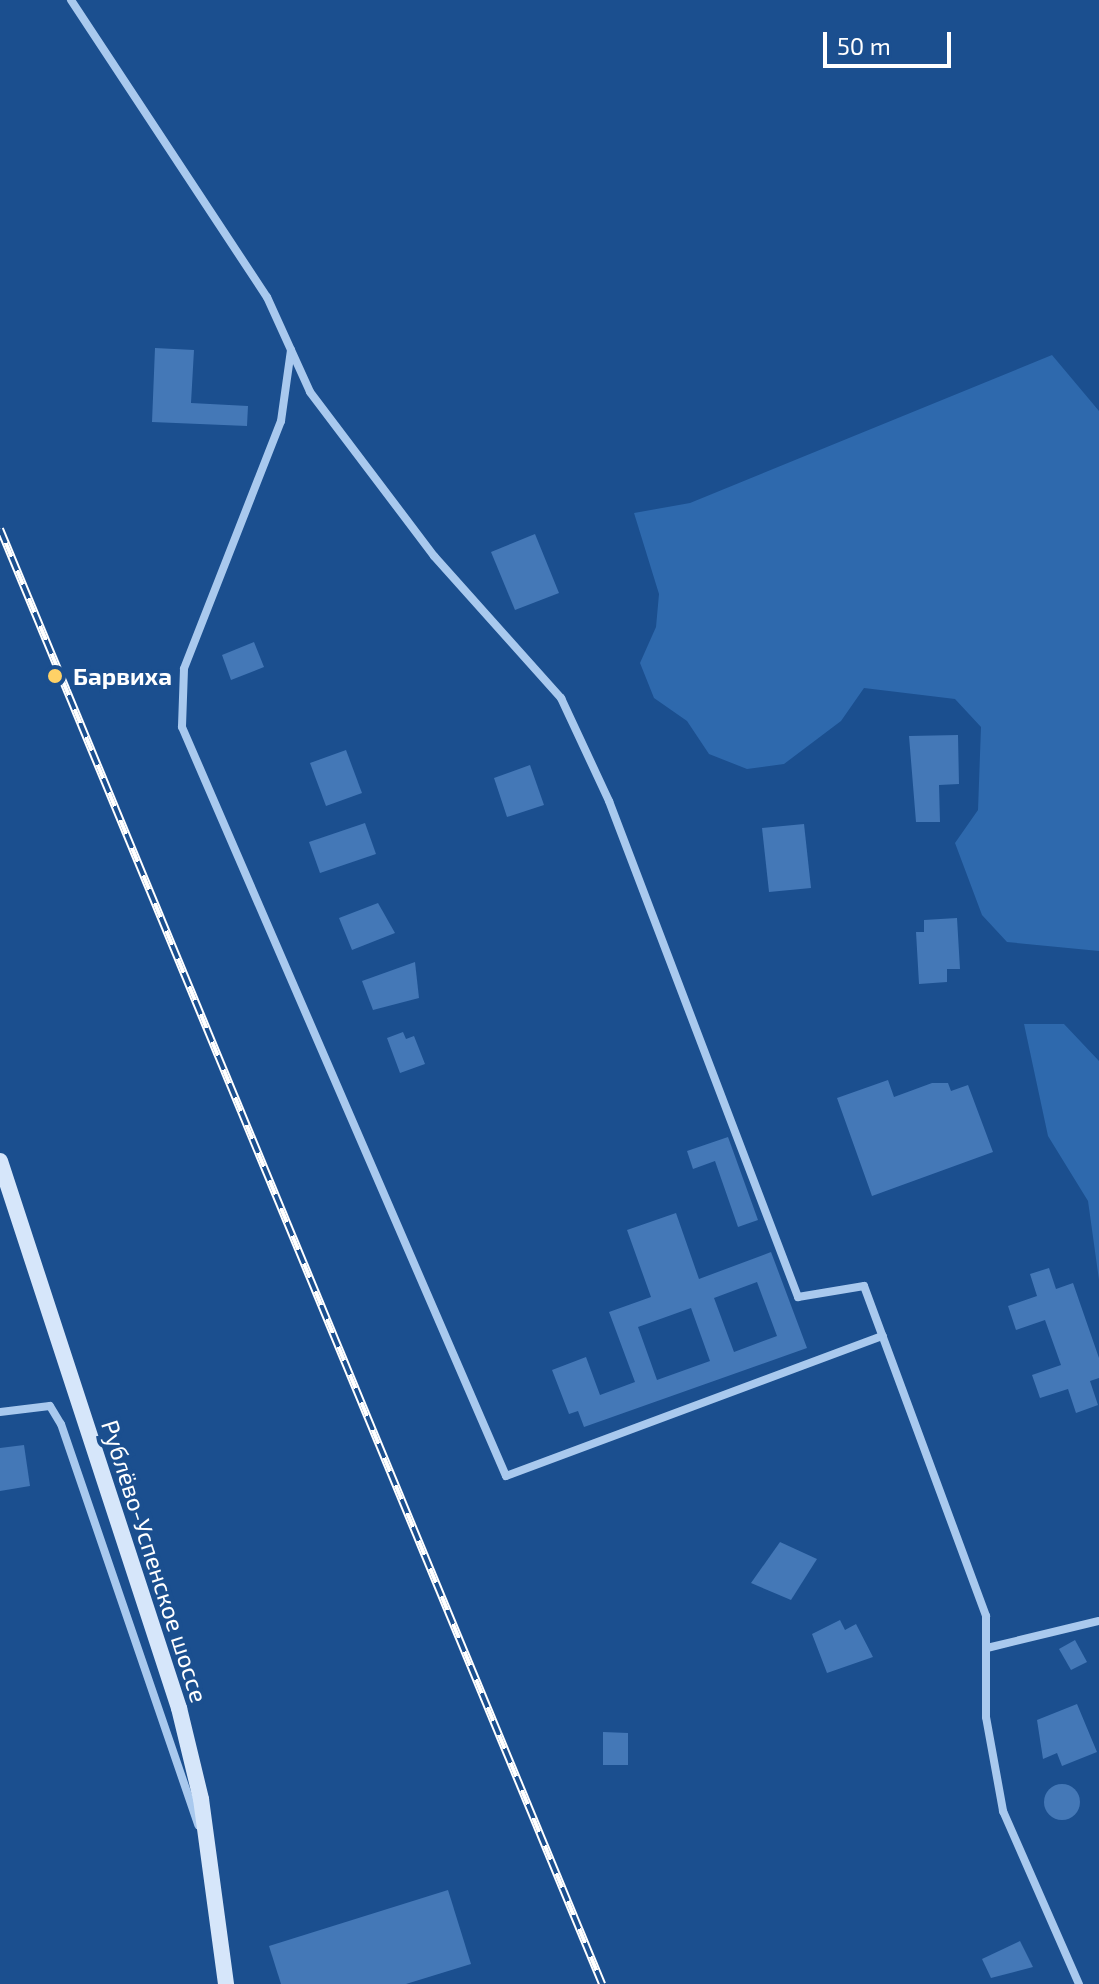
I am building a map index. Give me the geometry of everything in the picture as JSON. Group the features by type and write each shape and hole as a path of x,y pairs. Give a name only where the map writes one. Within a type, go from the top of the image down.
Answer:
{"main road":[{"name":"Рублёво-Успенское шоссе","path":"0,1161 179,1708 209,1857 226,1984"}],"street":[{"path":"71,0 267,297 310,392 434,556 561,698 609,801 798,1297 864,1286 962,1540 986,1616 986,1717 1003,1811 1079,1984"},
{"path":"291,350 281,421 184,669 182,727 506,1476 883,1336"},
{"path":"0,1412 50,1406 209,1857"},
{"path":"987,1648 1099,1621"}],"shaded area":[{"path":"1052,355 1099,411 1099,951 1007,942 982,915 955,843 978,810 981,727 955,699 864,688 841,721 784,764 747,769 709,754 687,721 654,698 640,663 656,627 659,594 634,513 690,503"},
{"path":"1024,1024 1064,1024 1099,1061 1099,1280 1088,1201 1048,1136"}],"building":[{"path":"155,348 194,350 191,403 248,406 247,426 152,422"},
{"path":"535,534 559,593 515,610 491,552"},
{"path":"254,642 264,667 231,680 222,655"},
{"path":"958,735 959,784 939,785 940,822 916,822 909,736"},
{"path":"346,750 362,793 326,806 310,763"},
{"path":"530,765 544,805 507,817 494,778"},
{"path":"365,823 376,854 320,873 309,842"},
{"path":"804,824 811,888 769,892 762,828"},
{"path":"378,903 395,933 352,950 339,918"},
{"path":"957,918 960,969 947,969 947,982 919,984 916,932 924,932 924,920"},
{"path":"415,962 419,998 373,1010 362,981"},
{"path":"403,1032 406,1039 414,1036 425,1064 400,1073 387,1038"},
{"path":"888,1080 894,1097 932,1083 948,1083 951,1091 968,1085 993,1152 872,1196 837,1098"},
{"path":"728,1137 758,1220 738,1227 715,1161 693,1169 687,1151"},
{"path":"676,1213 699,1279 771,1252 807,1348 584,1427 578,1411 569,1414 552,1370 586,1357 600,1395 635,1382 609,1312 651,1297 627,1230","holes":["757,1282 777,1336 734,1352 714,1298","691,1308 710,1361 657,1380 638,1327"]},
{"path":"1049,1268 1056,1289 1073,1283 1099,1358 1099,1378 1090,1381 1098,1405 1076,1413 1068,1389 1040,1398 1032,1375 1061,1365 1045,1320 1016,1330 1008,1306 1037,1296 1030,1274"},
{"path":"24,1445 30,1486 0,1491 0,1448"},
{"path":"780,1542 817,1559 791,1600 751,1583"},
{"path":"840,1620 845,1630 856,1624 873,1657 827,1673 812,1634"},
{"path":"1075,1640 1087,1662 1071,1670 1059,1649"},
{"path":"1077,1704 1097,1752 1062,1766 1057,1753 1043,1759 1037,1720"},
{"path":"603,1732 628,1733 628,1765 603,1765"},
{"path":"1062,1784 1075,1789 1080,1802 1075,1815 1062,1820 1049,1815 1044,1802 1049,1789"},
{"path":"448,1890 471,1964 406,1984 281,1984 269,1946"},
{"path":"1020,1941 1033,1967 991,1978 982,1959"}],"railway":[{"path":"0,529 602,1984"}],"place":[{"name":"Барвиха","path":"55,676"}]}
